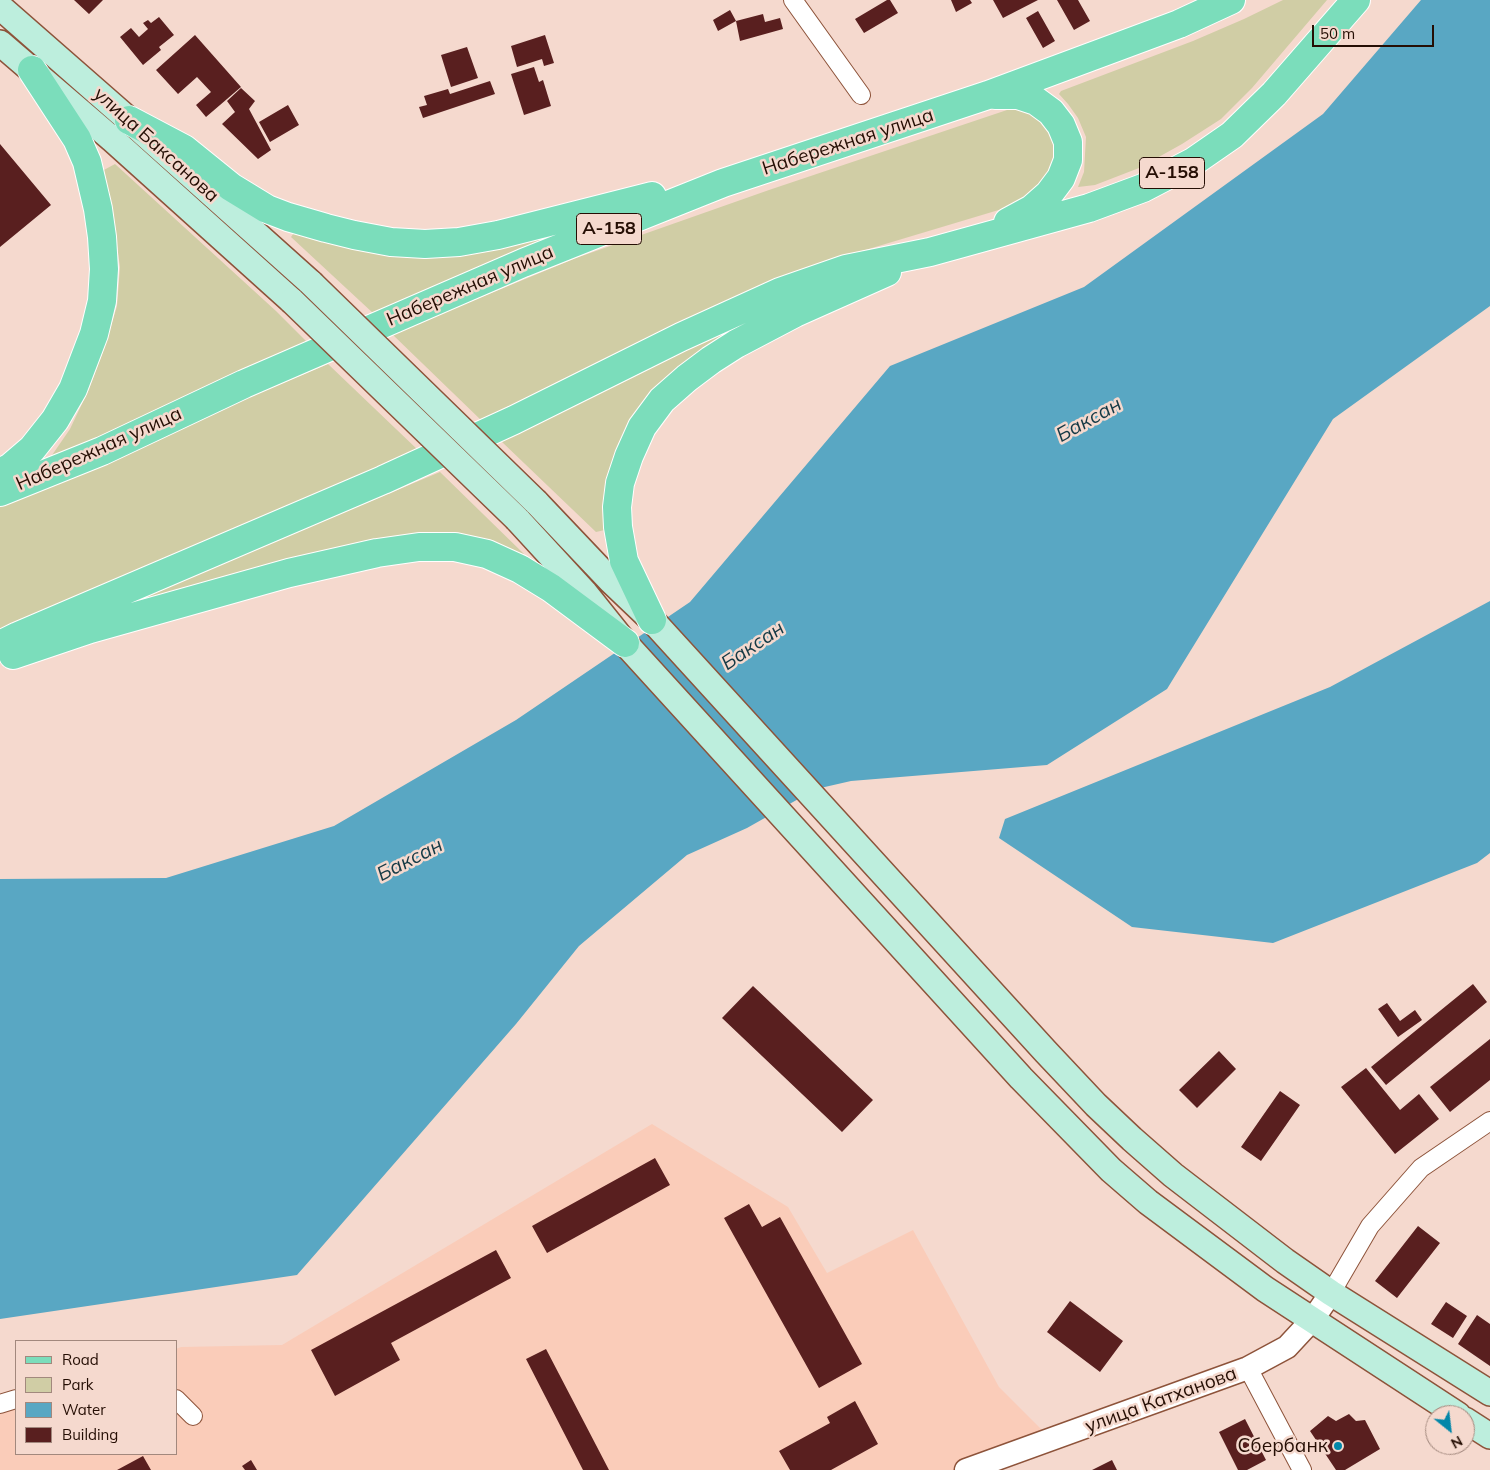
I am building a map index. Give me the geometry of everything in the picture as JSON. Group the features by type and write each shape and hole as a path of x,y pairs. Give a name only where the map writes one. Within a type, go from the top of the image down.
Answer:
{"main road":[{"name":"Набережная улица","path":"0,492 102,451 244,384 524,262 723,184 988,95 1179,24 1231,0"},
{"name":"А-158","path":"0,645 383,480 514,420 681,337 780,292 846,269 930,252 1090,208 1142,188 1193,162 1232,135 1267,101 1356,0"},
{"name":"улица Баксанова","path":"0,7 310,283 536,502 610,580 652,620 1046,1052 1114,1122 1173,1175 1285,1261 1331,1293 1490,1393"},
{"name":"улица Баксанова","path":"0,43 112,139 292,301 516,519 585,593 624,644 1020,1078 1111,1170 1148,1202 1265,1289 1443,1405"},
{"path":"0,473 11,467 32,449 55,420 73,389 94,334 102,301 104,270 102,237 98,209 87,162 77,139 32,70"},
{"path":"976,239 1032,209 1049,194 1061,178 1068,160 1068,142 1061,125 1051,112 1036,101 1018,96 988,95"},
{"path":"129,120 184,150 231,187 267,209 335,230 391,242 426,244 498,235 654,195 723,184"},
{"path":"652,620 624,562 618,527 617,507 620,483 629,456 642,427 662,400 710,360 736,344 795,313 930,252"},
{"path":"0,659 90,629 289,573 377,553 419,547 454,547 479,552 520,569 551,588 624,644"},
{"path":"1475,1426 1490,1436"}],"street":[{"path":"793,0 861,95"},
{"path":"1331,1293 1370,1226 1421,1168 1490,1121"},
{"name":"улица Катханова","path":"966,1470 1248,1368 1288,1347 1313,1319 1331,1293"},
{"path":"1248,1368 1302,1470"},
{"path":"0,1404 15,1399"},
{"path":"178,1401 193,1416"}],"shaded area":[{"path":"652,1124 788,1207 827,1273 913,1230 999,1387 1051,1439 966,1470 0,1470 0,1404 15,1399 15,1455 178,1455 178,1348 282,1345"}],"green space":[{"path":"1283,0 1327,0 1252,88 1221,119 1139,168 1095,185 1078,187 1084,172 1086,137 1078,118 1059,94 1061,91 1193,41"},
{"path":"1010,109 1035,112 1054,128 1056,175 1022,203 852,254 801,272 483,422 392,334 576,258 769,190"},
{"path":"115,164 276,311 308,343 48,461 70,429 89,389 117,306 120,267 113,217 102,171"},
{"path":"595,220 374,314 291,237 296,230 373,253 412,258 450,256"},
{"path":"796,299 673,376 609,529 596,532 501,441 672,355"},
{"path":"328,364 419,451 0,630 0,502"},
{"path":"440,472 524,554 521,560 456,538 85,621"}],"water":[{"name":"Баксан","path":"1421,0 1490,0 1490,306 1333,419 1167,689 1047,765 851,781 816,789 747,828 687,855 579,946 516,1024 297,1275 0,1319 0,879 166,878 334,826 516,720 690,602 890,366 1084,287 1323,114"},
{"path":"1490,601 1490,853 1477,863 1273,943 1132,927 999,838 1005,819 1330,687"}],"building":[{"path":"74,0 103,0 89,14"},
{"path":"890,0 898,13 864,33 855,19"},
{"path":"951,0 970,0 972,3 956,12"},
{"path":"993,0 1038,0 1003,18"},
{"path":"1057,0 1078,0 1090,21 1074,30"},
{"path":"730,10 736,21 718,31 713,20"},
{"path":"1038,11 1055,41 1043,48 1026,18"},
{"path":"763,14 765,22 780,18 783,29 740,41 736,21"},
{"path":"159,17 174,35 159,47 161,50 143,65 120,37 131,28 139,37 148,29 143,23 148,20 151,23"},
{"path":"195,35 241,87 206,117 196,105 211,92 197,77 178,94 156,70"},
{"path":"545,35 554,63 544,66 542,59 517,67 511,46"},
{"path":"467,47 478,78 451,87 441,55"},
{"path":"534,67 539,82 543,80 551,106 524,115 511,74"},
{"path":"490,81 495,94 423,118 419,107 427,105 424,96 448,89 450,94"},
{"path":"241,88 255,101 249,109 271,150 258,159 222,124 235,112 227,101"},
{"path":"288,105 299,125 270,142 259,122"},
{"path":"0,144 51,205 0,247"},
{"path":"1473,984 1487,1002 1386,1085 1371,1067"},
{"path":"753,986 873,1100 842,1132 722,1018"},
{"path":"1387,1003 1400,1021 1415,1010 1422,1020 1398,1037 1378,1009"},
{"path":"1490,1039 1490,1080 1450,1112 1430,1087"},
{"path":"1219,1051 1236,1069 1197,1108 1179,1090"},
{"path":"1366,1068 1400,1110 1419,1094 1439,1119 1395,1154 1341,1087"},
{"path":"1280,1091 1300,1105 1261,1161 1241,1147"},
{"path":"655,1158 670,1185 547,1253 532,1226"},
{"path":"749,1204 762,1227 780,1217 862,1364 819,1388 724,1218"},
{"path":"1418,1226 1440,1243 1397,1298 1375,1281"},
{"path":"496,1250 511,1278 391,1343 400,1360 335,1396 311,1350"},
{"path":"1070,1301 1123,1341 1100,1372 1047,1332"},
{"path":"1446,1302 1467,1316 1453,1338 1431,1324"},
{"path":"1477,1315 1490,1324 1490,1366 1458,1344"},
{"path":"546,1349 609,1470 583,1470 526,1359"},
{"path":"855,1401 878,1444 831,1470 790,1470 779,1451 830,1423 827,1417"},
{"path":"1349,1414 1356,1421 1365,1420 1380,1449 1345,1470 1336,1470 1310,1431 1328,1416 1336,1421"},
{"path":"1245,1419 1266,1460 1247,1470 1238,1470 1219,1432"},
{"path":"143,1456 151,1470 117,1470"},
{"path":"251,1460 257,1470 245,1470 242,1466"},
{"path":"1112,1460 1117,1470 1092,1470"}],"place":[{"name":"Сбербанк","path":"1338,1446"}]}
